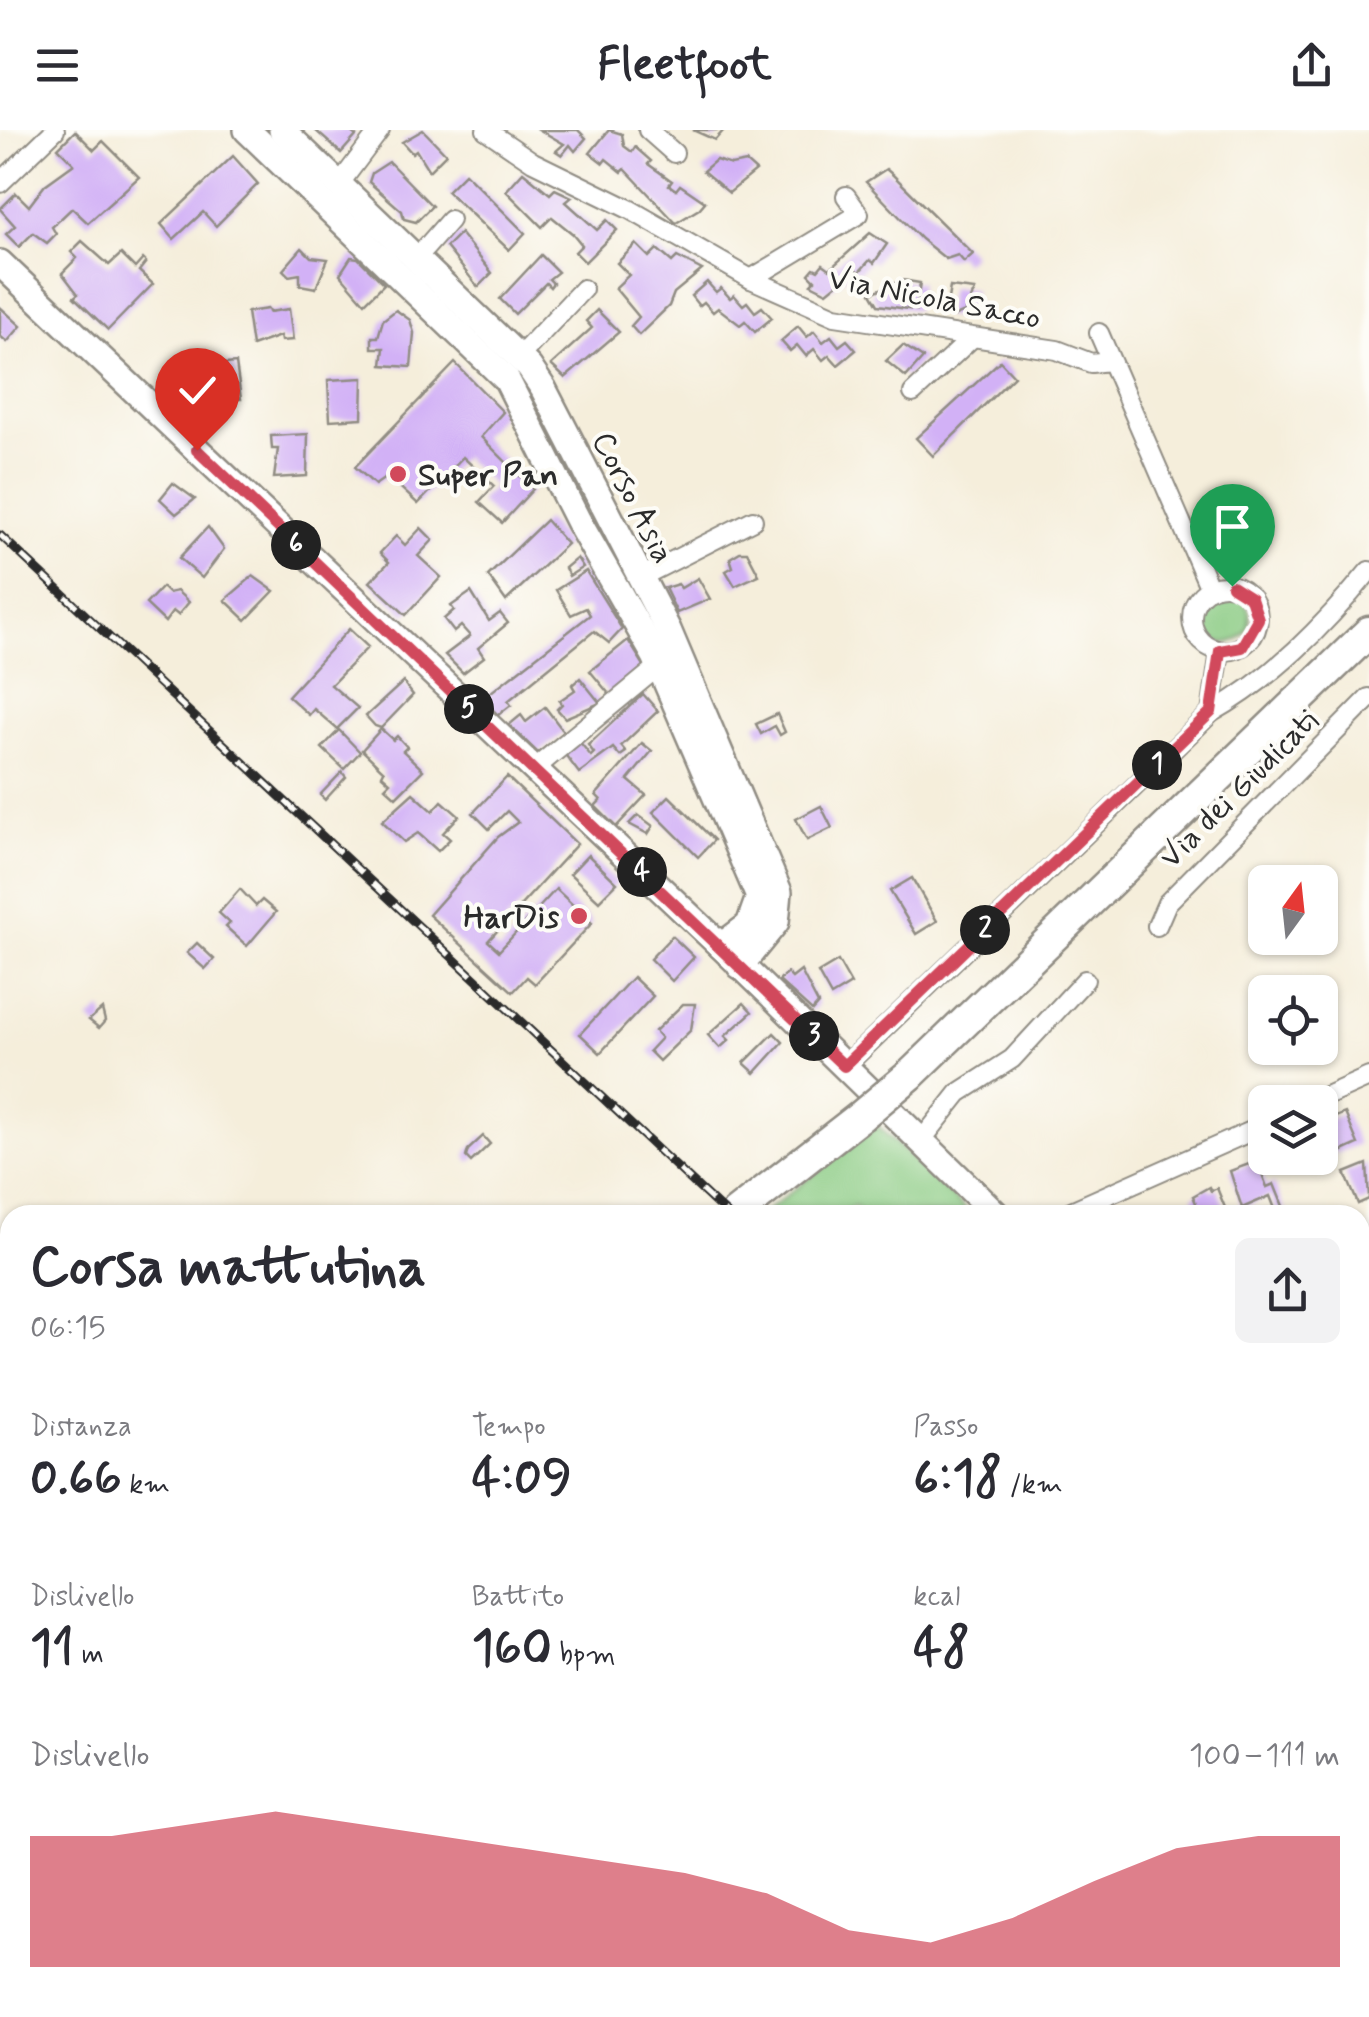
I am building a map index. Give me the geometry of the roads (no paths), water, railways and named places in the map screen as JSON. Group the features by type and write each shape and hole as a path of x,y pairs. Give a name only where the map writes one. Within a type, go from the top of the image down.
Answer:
{"main road":[{"path":"748,1205 910,1076 1369,632"}],"street":[{"path":"0,182 56,130"},
{"name":"Corso Asia","path":"247,130 486,356 507,380 639,578 668,630 780,892 776,922 740,966"},
{"name":"Corso Asia","path":"282,130 518,358 543,388 569,475 659,666 758,897 748,924 721,946"},
{"path":"338,186 380,130"},
{"path":"648,130 674,152"},
{"name":"Via Nicola Sacco","path":"498,134 751,279 836,316 1057,350 1091,363 1110,361"},
{"path":"751,279 859,214 846,196"},
{"path":"415,260 450,220"},
{"path":"0,264 721,946 987,1205"},
{"path":"518,358 583,289"},
{"path":"1099,334 1210,589"},
{"path":"913,393 972,338"},
{"path":"639,578 753,520"},
{"path":"835,1057 1211,712 1254,689 1341,605 1369,570"},
{"path":"1232,586 1251,598 1258,619 1242,647 1220,651 1202,642 1192,624 1196,603 1210,589 1232,586"},
{"path":"1211,712 1220,651"},
{"path":"533,770 659,666"},
{"name":"Via dei Giudicati","path":"1157,926 1167,903 1369,698"},
{"path":"921,1140 959,1093 1012,1059 1085,980"},
{"path":"1338,1090 1369,1076"},
{"path":"1085,1205 1248,1133"}],"railway":[{"path":"0,535 717,1205"}],"place":[{"name":"Super Pan","path":"398,474"},
{"name":"HarDis","path":"579,916"}]}
